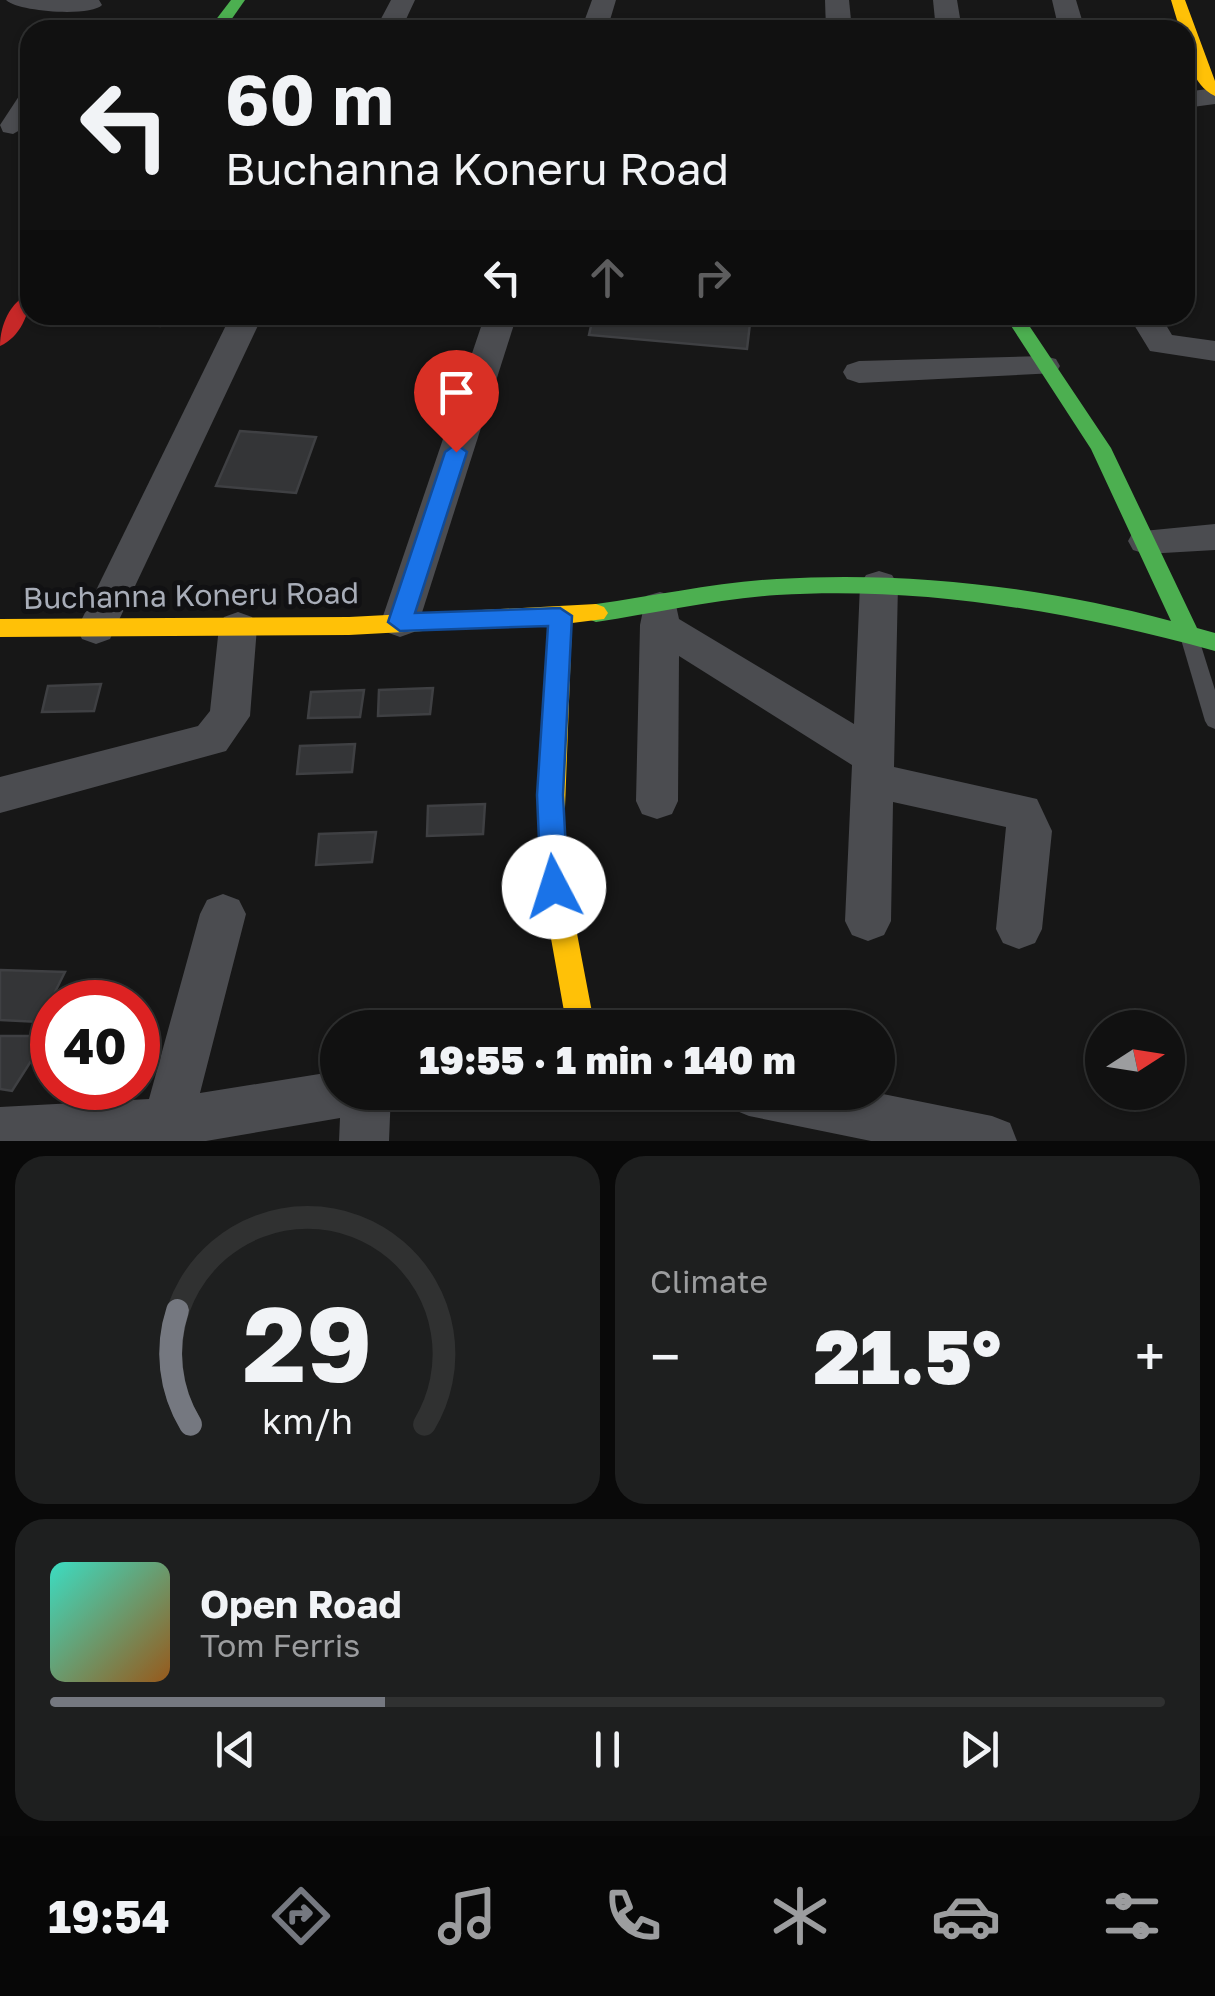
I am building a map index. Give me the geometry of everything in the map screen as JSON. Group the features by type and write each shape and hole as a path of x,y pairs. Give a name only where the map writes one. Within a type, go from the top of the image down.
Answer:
{"street":[{"path":"18,0 92,2"},
{"path":"1195,37 1206,61 1203,77 1215,93"},
{"path":"4,330 20,310"},
{"path":"96,629 243,325"},
{"path":"400,622 498,325"},
{"path":"1018,325 1102,448 1188,633"},
{"path":"1150,325 1161,344 1215,351"},
{"path":"859,372 1044,366"},
{"path":"1146,540 1215,538"},
{"path":"868,921 879,585"},
{"name":"Buchanna Koneru Road","path":"0,628 238,627 659,615 773,587 879,585 1002,594 1215,642"},
{"path":"659,615 873,768 1022,812 1030,831 1019,928"},
{"path":"657,801 659,615"},
{"path":"560,616 550,860 578,1010"},
{"path":"0,795 211,740 230,716 238,627"},
{"path":"167,1123 222,914"},
{"path":"0,1132 167,1123 320,1098"},
{"path":"364,1141 365,1110"},
{"path":"838,1110 992,1141"}],"lane":[{"path":"1188,633 1215,721"}],"building":[{"path":"580,325 750,325 747,349 589,335 591,326"},
{"path":"240,431 316,437 296,493 216,486"},
{"path":"101,684 94,711 42,712 48,686"},
{"path":"433,688 430,714 378,716 379,690"},
{"path":"364,690 360,717 308,718 311,692"},
{"path":"355,744 352,772 297,774 300,746"},
{"path":"485,804 483,834 427,836 428,806"},
{"path":"376,832 372,862 316,865 319,834"},
{"path":"0,970 65,972 61,980 30,980 30,1022 0,1020"},
{"path":"0,1036 30,1036 30,1063 12,1091 0,1089"}],"traffic: fast":[{"path":"223,20 238,0"},
{"path":"1020,325 1101,448 1188,633"},
{"path":"596,613 755,589 889,586 1053,604 1215,642"}],"traffic: slow":[{"path":"1178,0 1184,20"},
{"path":"1195,52 1203,77 1215,91"},
{"path":"0,628 349,626 596,613"},
{"path":"561,617 550,860 578,1010"}],"traffic: jam":[{"path":"0,340 20,313"}],"route":[{"path":"456,452 400,622 560,616 550,795 554,887"}]}
